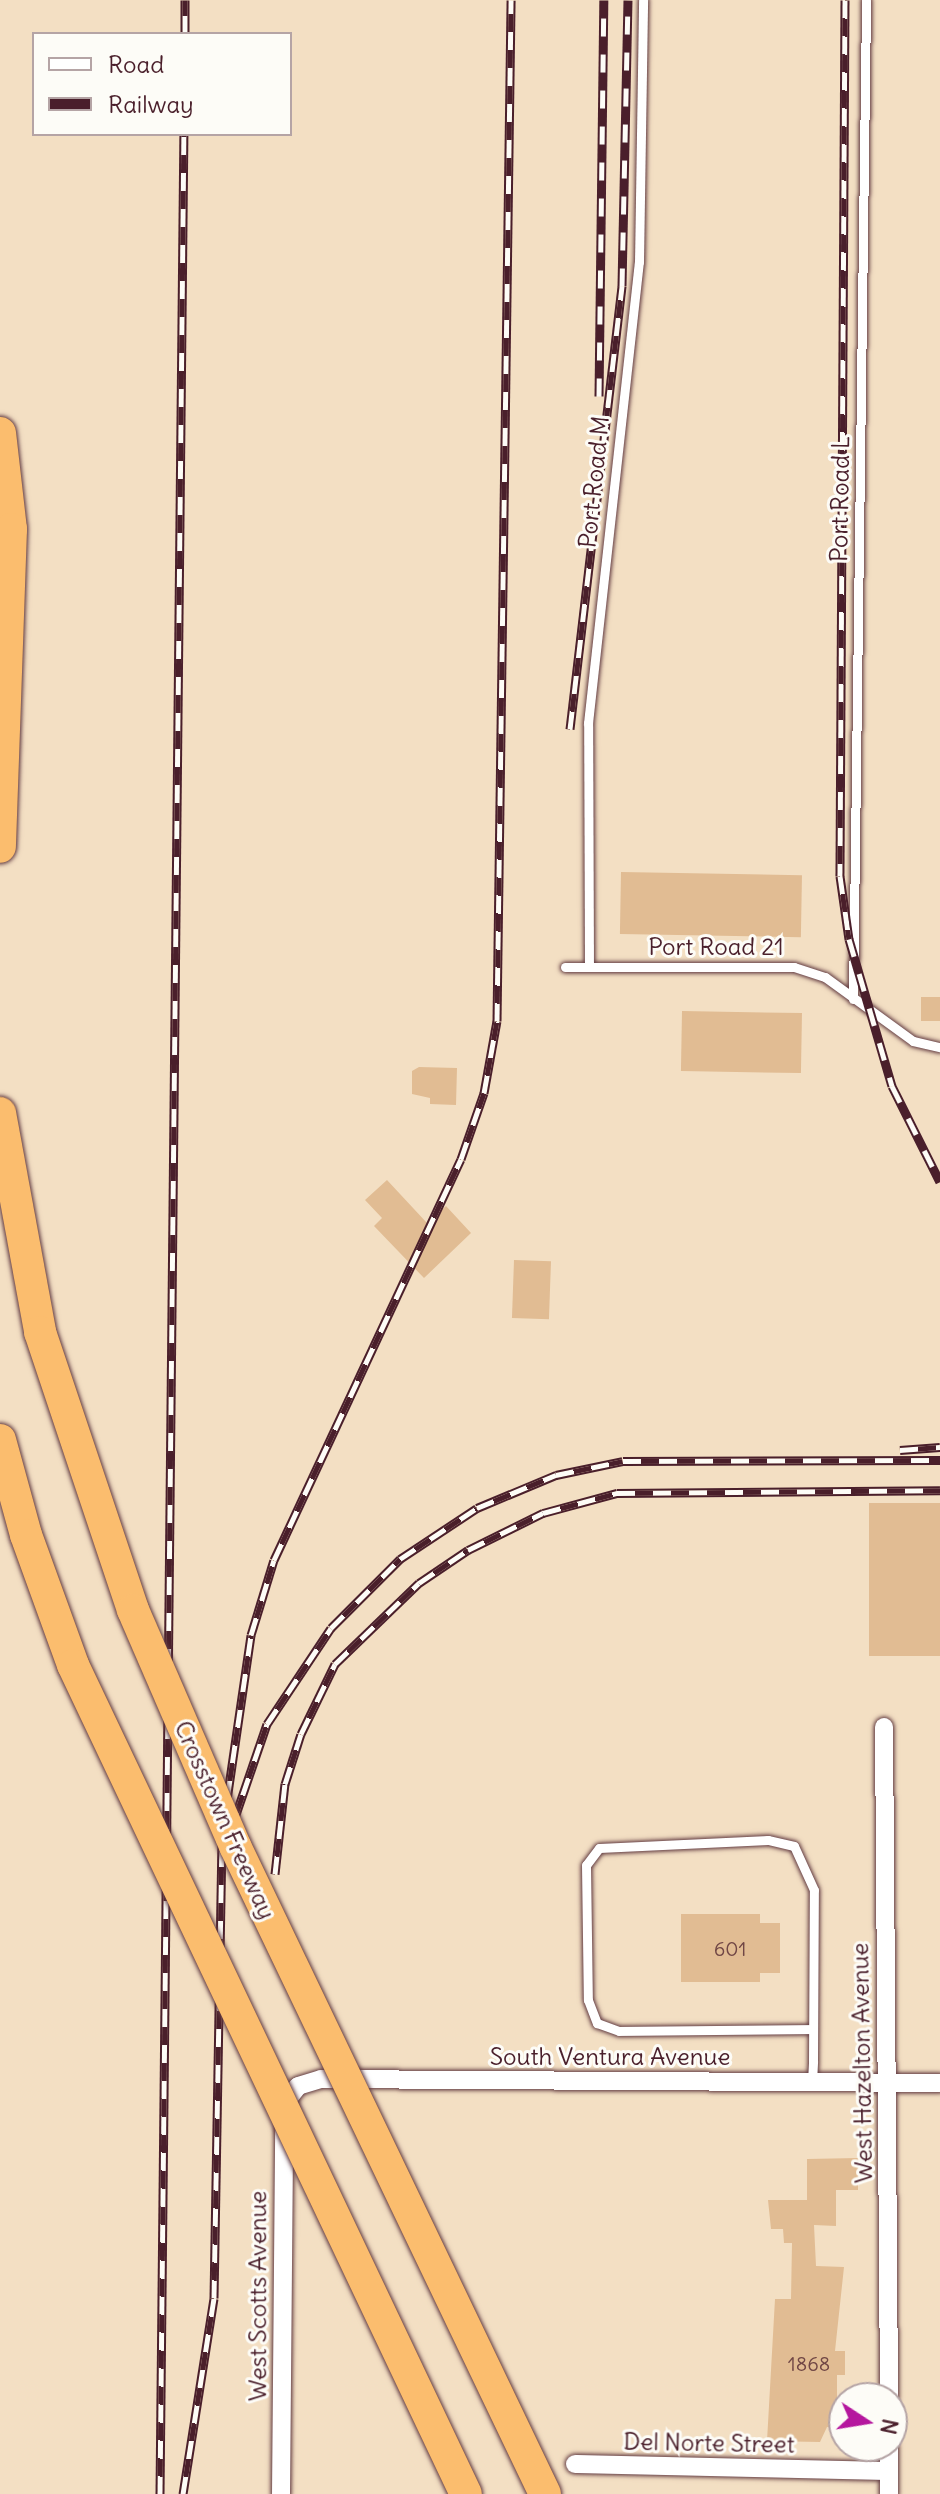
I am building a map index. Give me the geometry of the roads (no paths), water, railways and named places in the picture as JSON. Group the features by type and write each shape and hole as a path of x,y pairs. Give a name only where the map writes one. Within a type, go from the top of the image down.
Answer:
{"highway":[{"path":"0,433 11,543 0,847"},
{"name":"Crosstown Freeway","path":"0,1113 40,1332 133,1610 235,1846 545,2494"},
{"path":"0,1440 43,1588 84,1691 466,2494"}],"street":[{"name":"West Hazelton Avenue","path":"884,1727 889,2382"},
{"name":"South Ventura Avenue","path":"288,2099 298,2086 321,2079 940,2083"},
{"name":"West Scotts Avenue","path":"281,2494 288,2099"},
{"path":"889,2462 889,2494"},
{"name":"Del Norte Street","path":"575,2464 889,2471"}],"lane":[{"name":"Port Road M","path":"589,967 588,723 639,262 643,0"},
{"name":"Port Road L","path":"853,999 866,0"},
{"name":"Port Road 21","path":"565,967 794,967 825,977 913,1041 940,1047"},
{"path":"812,2082 813,2029 814,1890 794,1846 768,1840 599,1848 586,1865 588,2000 597,2023 619,2031 813,2029"}],"railway":[{"path":"185,0 185,32"},
{"path":"183,2494 214,2298 222,1834 251,1635 274,1560 461,1159 484,1093 497,1021 511,0"},
{"path":"599,396 604,0"},
{"path":"570,729 622,286 628,0"},
{"path":"845,0 840,876 849,939 892,1086 940,1182"},
{"path":"160,2494 184,136"},
{"path":"900,1450 940,1447"},
{"path":"231,1829 267,1724 331,1628 400,1559 477,1508 556,1475 623,1461 940,1460"},
{"path":"275,1874 285,1784 301,1734 335,1664 419,1583 468,1550 543,1513 617,1493 940,1490"}]}
